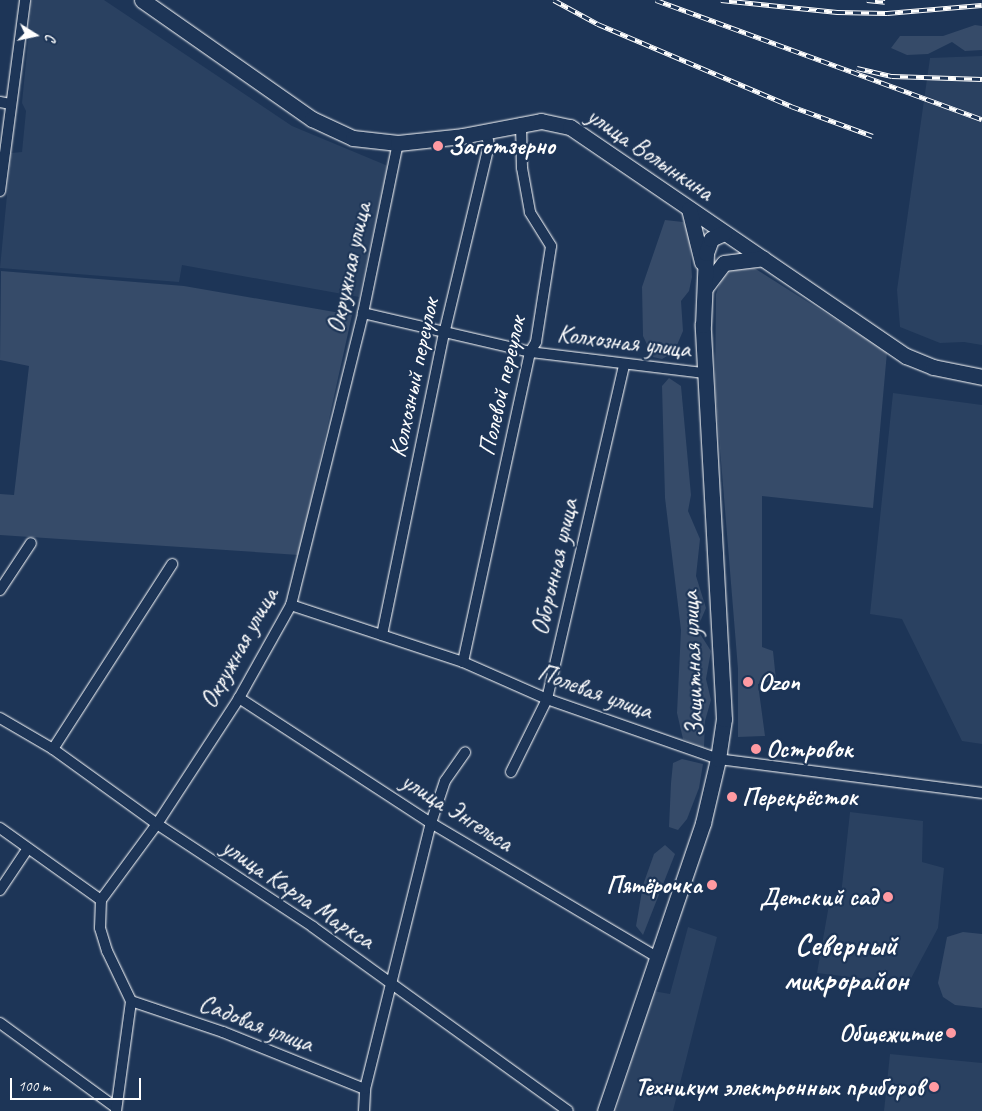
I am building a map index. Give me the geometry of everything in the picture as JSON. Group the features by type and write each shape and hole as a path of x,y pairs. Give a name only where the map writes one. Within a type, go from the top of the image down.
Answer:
{"street":[{"path":"0,191 5,103 25,0"},
{"name":"улица Волынкина","path":"142,0 332,130 368,141 398,143 541,121 570,127 906,356 933,366 982,377"},
{"name":"Полевой переулок","path":"463,662 530,352 536,342 551,246 530,212 522,168 522,123"},
{"name":"Колхозный переулок","path":"382,635 444,334 489,145 486,130"},
{"name":"Окружная улица","path":"101,900 157,824 239,698 291,605 363,313 398,143"},
{"path":"689,209 695,224 705,288"},
{"path":"728,235 724,263 705,288 706,253 711,239 728,235"},
{"path":"724,263 763,258"},
{"name":"Защитная улица","path":"605,1111 703,823 718,759 724,719 704,373 705,288"},
{"name":"Колхозная улица","path":"363,313 444,334 530,352 624,365 704,373"},
{"name":"Оборонная улица","path":"511,772 547,699 624,365"},
{"path":"0,590 31,544"},
{"path":"53,749 172,564"},
{"name":"Полевая улица","path":"291,605 463,662 547,699 718,759 982,793"},
{"name":"улица Энгельса","path":"239,698 431,823 657,957"},
{"name":"улица Карла Маркса","path":"0,718 53,749 157,824 313,927 568,1111"},
{"path":"364,1111 365,1089 393,986 431,823 445,781 465,752"},
{"path":"0,828 101,900 100,928 107,952 131,1000 115,1109 0,1023"},
{"path":"0,890 28,848"},
{"name":"Садовая улица","path":"131,1000 223,1032 365,1089"}],"shaded area":[{"path":"32,0 104,0 292,126 388,166 359,297 182,265 179,282 0,268 11,153 22,152 26,111 22,103"},
{"path":"975,25 982,26 982,50 965,51 952,42 928,54 907,55 891,48 900,36 943,36"},
{"path":"982,56 982,345 964,342 940,343 900,327 897,290 930,58"},
{"path":"665,220 683,222 689,229 692,277 689,291 681,301 683,331 674,352 662,359 653,357 643,336 642,287"},
{"path":"751,266 887,352 873,508 762,496 762,647 773,651 776,680 758,684 765,736 738,737 738,669 715,387 716,294 722,278 731,271"},
{"path":"1,271 184,286 352,315 299,555 0,535 0,494 14,495 29,366 0,360"},
{"path":"669,378 681,386 691,495 688,511 700,539 696,576 706,608 697,629 711,651 706,679 711,700 705,721 704,748 683,739 677,713 681,630 665,498 662,386"},
{"path":"893,393 982,405 982,744 962,741 902,619 870,614"},
{"path":"682,759 703,764 699,788 687,819 678,830 669,827 671,783 673,763"},
{"name":"Детский сад","path":"850,812 923,821 922,862 944,868 938,928 908,984 817,973 830,899 841,895"},
{"path":"665,845 675,854 643,935 636,926 643,885 654,854"},
{"path":"688,927 717,937 673,1111 616,1111 653,991 670,994"},
{"path":"963,932 982,934 982,1008 955,1005 943,997 938,983 947,937"},
{"name":"Техникум электронных приборов","path":"890,1054 982,1063 982,1111 884,1111"}],"railway":[{"path":"554,0 598,24 791,106 873,136"},
{"path":"656,0 982,119"},
{"path":"721,0 837,12 887,13 982,5"},
{"path":"867,0 885,2"},
{"path":"857,68 892,76 982,79"}],"place":[{"name":"Заготзерно","path":"438,146"},
{"name":"Ozon","path":"748,682"},
{"name":"Островок","path":"756,749"},
{"name":"Перекрёсток","path":"732,797"},
{"name":"Пятёрочка","path":"712,885"},
{"name":"Детский сад","path":"888,897"},
{"name":"Общежитие","path":"951,1033"},
{"name":"Техникум электронных приборов","path":"934,1087"}],"district":[{"name":"Северный микрорайон","path":"846,962"}]}
